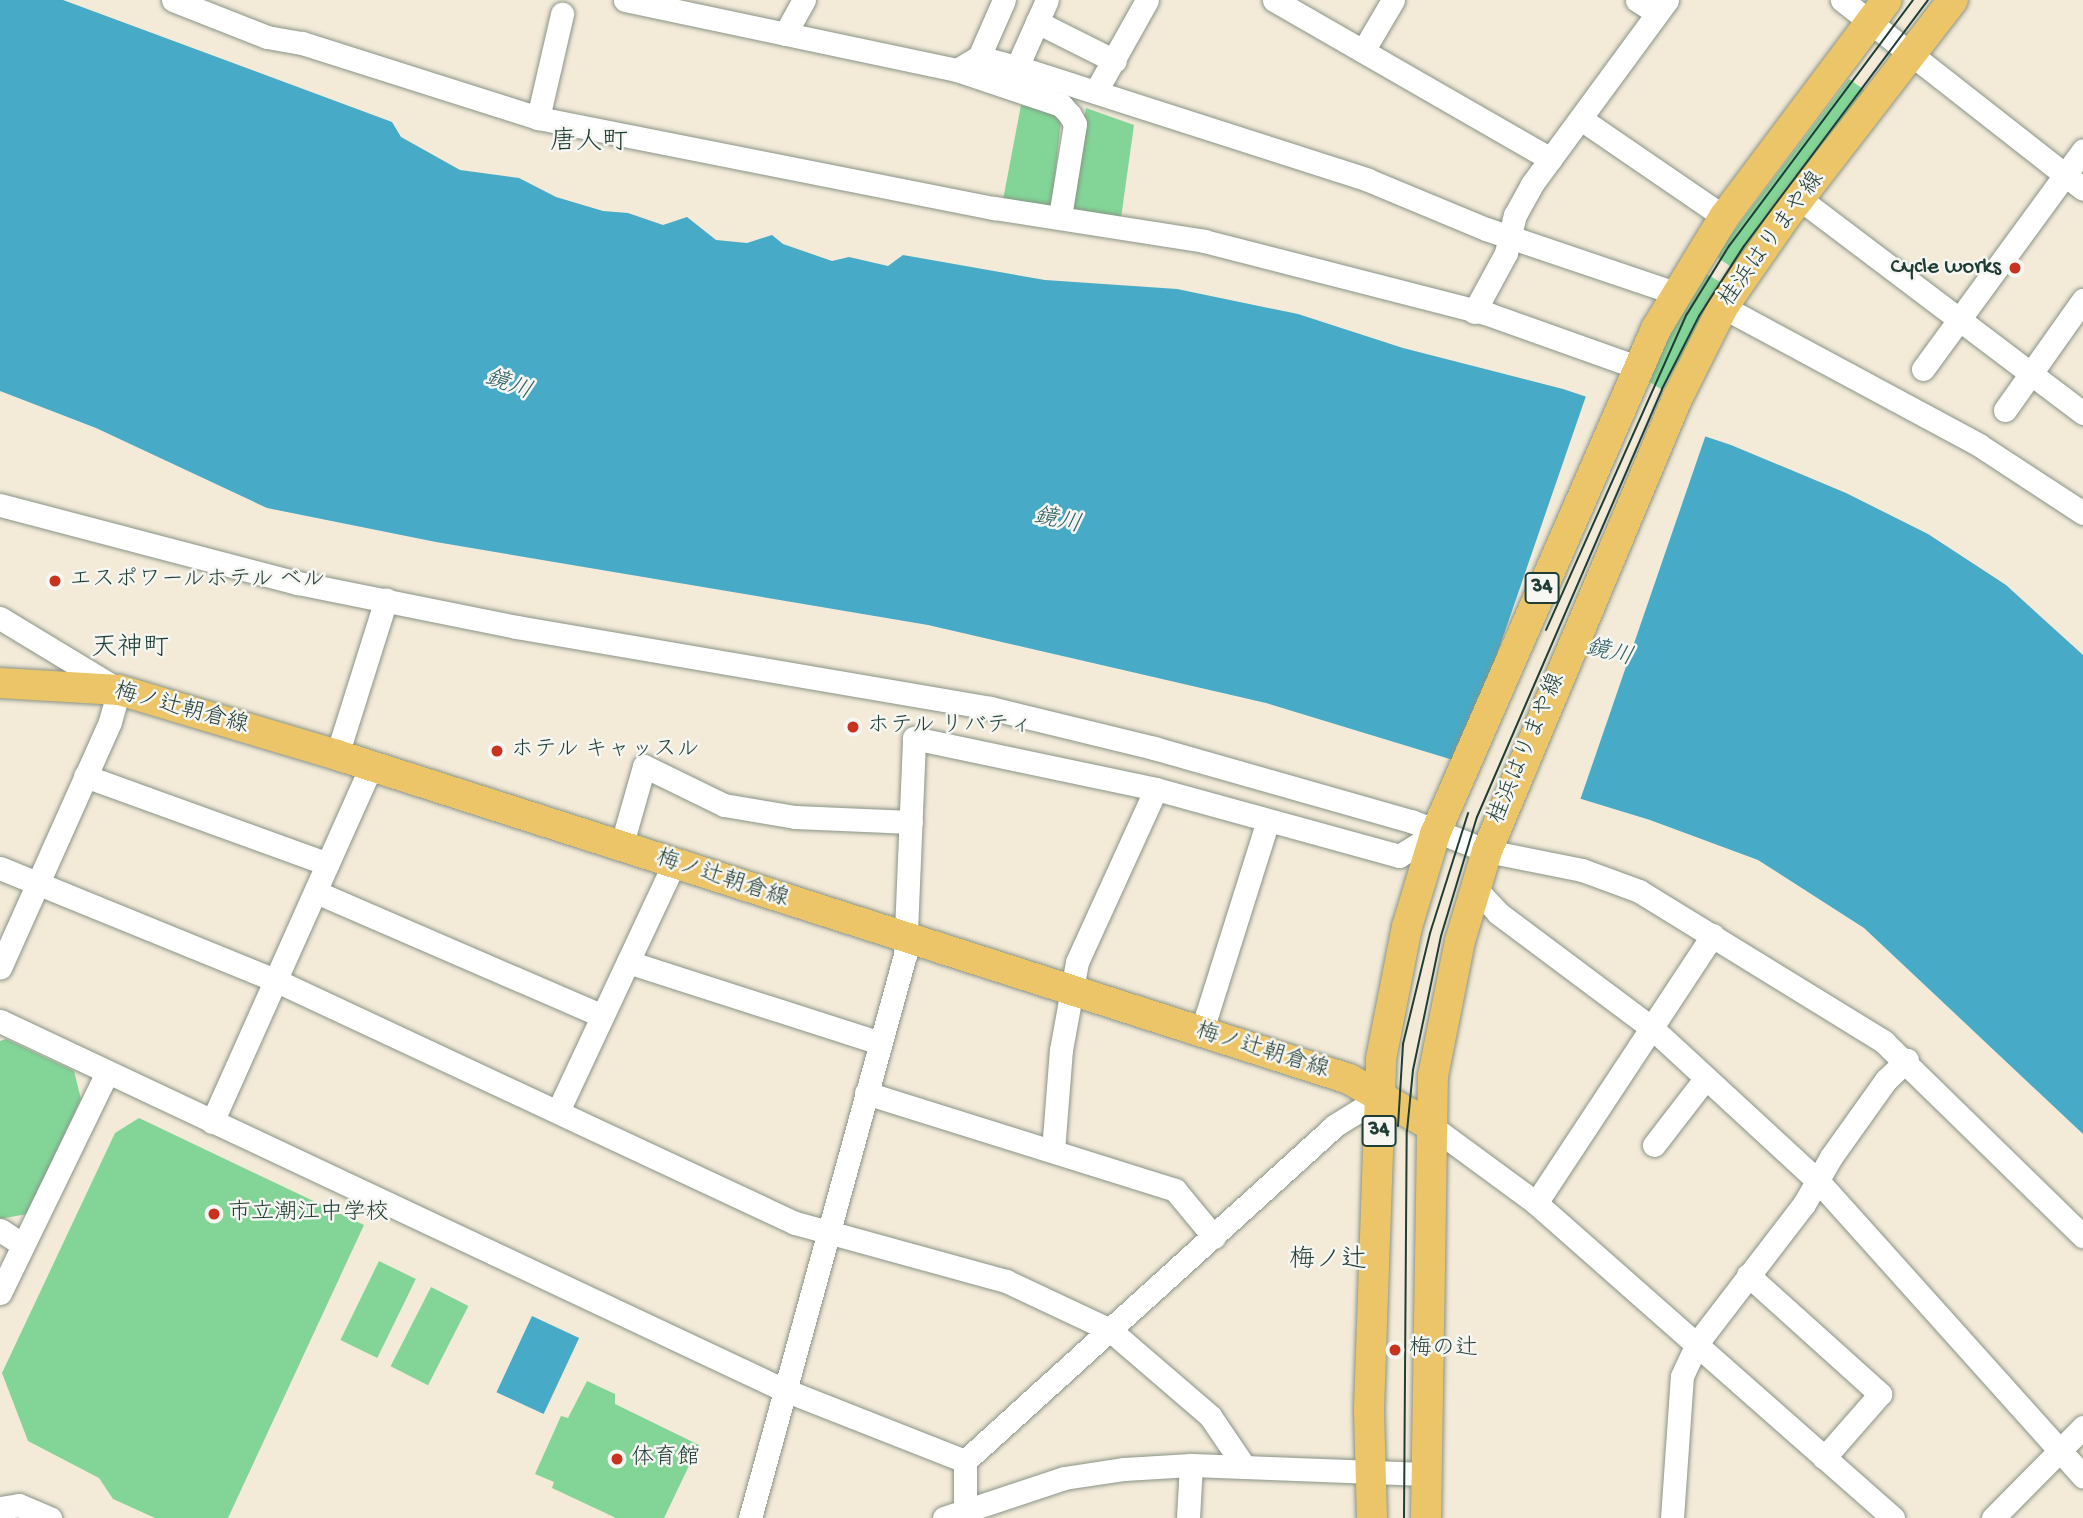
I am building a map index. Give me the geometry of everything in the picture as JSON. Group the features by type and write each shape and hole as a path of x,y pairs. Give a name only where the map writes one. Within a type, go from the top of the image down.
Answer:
{"main road":[{"name":"桂浜はりまや線","path":"1426,1518 1430,1125 1443,1021 1475,888 1498,819 1678,397 1723,307 1800,199 1953,0"},
{"name":"34","path":"1372,1518 1368,1473 1381,1059 1394,988 1436,834 1635,372 1675,293 1724,218 1878,11"},
{"name":"梅ノ辻朝倉線","path":"0,683 120,690 337,755 673,865 1349,1079 1430,1125"}],"street":[{"path":"173,0 267,37 302,43 538,117 994,208 1204,241 1474,312 1635,372"},
{"path":"625,0 957,70 1061,105 1075,124 1059,217"},
{"path":"785,34 804,0"},
{"path":"957,70 979,57 1004,0"},
{"path":"1017,67 1047,0"},
{"path":"1096,91 1147,0"},
{"path":"1274,0 1550,159"},
{"path":"1363,51 1393,0"},
{"path":"1474,312 1506,253 1515,215 1550,159 1662,6 1637,0"},
{"path":"1842,0 1878,11 1912,56 2083,189"},
{"path":"538,117 562,15"},
{"path":"1037,22 1115,61"},
{"path":"979,57 1096,91 1368,180 1508,237 1675,293"},
{"path":"1581,119 1724,218"},
{"path":"1923,369 2083,150"},
{"path":"1800,199 2083,413"},
{"path":"2005,410 2083,300"},
{"path":"1723,307 1979,445 2083,513"},
{"path":"0,505 298,583 990,708 1187,757 1411,821 1436,834 1487,851 1582,870 1639,891 1884,1042 1907,1060 2083,1236"},
{"path":"337,755 386,600"},
{"path":"0,618 120,690 0,968"},
{"path":"750,1518 782,1389 905,955 914,738 1156,789 1399,856 1436,834"},
{"path":"212,1122 371,766"},
{"path":"621,847 643,766 724,805 795,817 911,822"},
{"path":"85,776 328,864"},
{"path":"1053,1151 1070,992 1077,962 1156,789"},
{"path":"1201,1032 1268,821"},
{"path":"558,1111 673,865"},
{"path":"0,868 277,981 795,1223 1006,1281 1110,1330 1210,1416 1244,1466"},
{"path":"1475,888 1498,913 1651,1028 1818,1181 2083,1476"},
{"path":"316,892 603,1016"},
{"path":"1536,1203 1713,935"},
{"path":"628,962 880,1043"},
{"path":"0,1021 782,1389 965,1461"},
{"path":"1672,1518 1682,1376 1698,1342 1818,1181 1886,1080 1907,1060"},
{"path":"0,1293 107,1073"},
{"path":"1654,1145 1705,1079"},
{"path":"866,1093 1175,1189 1214,1237"},
{"path":"965,1461 1334,1126 1381,1097"},
{"path":"1430,1125 1536,1203 1698,1342 1893,1518"},
{"path":"0,1230 23,1245"},
{"path":"1748,1275 1880,1394 1824,1458"},
{"path":"1993,1518 2083,1427"},
{"path":"965,1461 967,1513"},
{"path":"944,1518 967,1513 1064,1478 1191,1465 1426,1474"},
{"path":"1188,1518 1191,1465"},
{"path":"0,1508 19,1505 50,1518"}],"green space":[{"path":"1849,79 1866,91 1736,270 1715,256"},
{"path":"1021,105 1058,113 1061,120 1052,206 1003,200"},
{"path":"1086,108 1134,125 1121,218 1068,210"},
{"path":"1705,273 1725,285 1662,389 1642,378"},
{"path":"6,1039 74,1071 81,1099 27,1214 0,1219 0,1041"},
{"path":"139,1118 364,1225 228,1518 155,1518 113,1499 99,1478 28,1441 2,1373 115,1133"},
{"path":"379,1261 416,1279 377,1358 340,1340"},
{"path":"431,1287 468,1306 428,1385 391,1366"},
{"name":"体育館","path":"587,1381 615,1394 615,1404 699,1445 664,1518 616,1518 552,1488 554,1482 535,1474 561,1416 568,1418"}],"water":[{"name":"鏡川","path":"0,0 63,0 392,122 401,137 460,170 519,178 556,197 603,211 628,213 663,225 687,217 716,240 747,243 772,235 783,244 832,261 849,257 888,266 903,255 1045,280 1177,289 1298,314 1403,348 1563,389 1731,445 1846,493 1928,534 2006,585 2083,655 2083,1134 1864,928 1758,860 1650,820 1266,703 928,625 436,542 267,508 96,428 0,391"},
{"path":"532,1316 579,1338 544,1414 497,1392"}],"pier":[{"path":"1587,393 1706,434 1577,810 1457,769"}],"tram line":[{"path":"1546,630 1687,314 1729,246 1913,0"},
{"path":"1404,1518 1407,1131 1413,1070 1441,936 1477,817 1662,389 1699,316 1744,246 1928,0"},
{"path":"1398,1126 1403,1044 1430,933 1468,813"}],"place":[{"name":"Cycle works","path":"2015,268"},
{"name":"エスポワールホテル ベル","path":"55,581"},
{"name":"ホテル リバティ","path":"853,727"},
{"name":"ホテル キャッスル","path":"497,751"},
{"name":"市立潮江中学校","path":"214,1214"},
{"name":"梅の辻","path":"1395,1350"},
{"name":"体育館","path":"617,1459"}],"district":[{"name":"唐人町","path":"589,144"},
{"name":"天神町","path":"130,650"},
{"name":"梅ノ辻","path":"1328,1262"}]}
